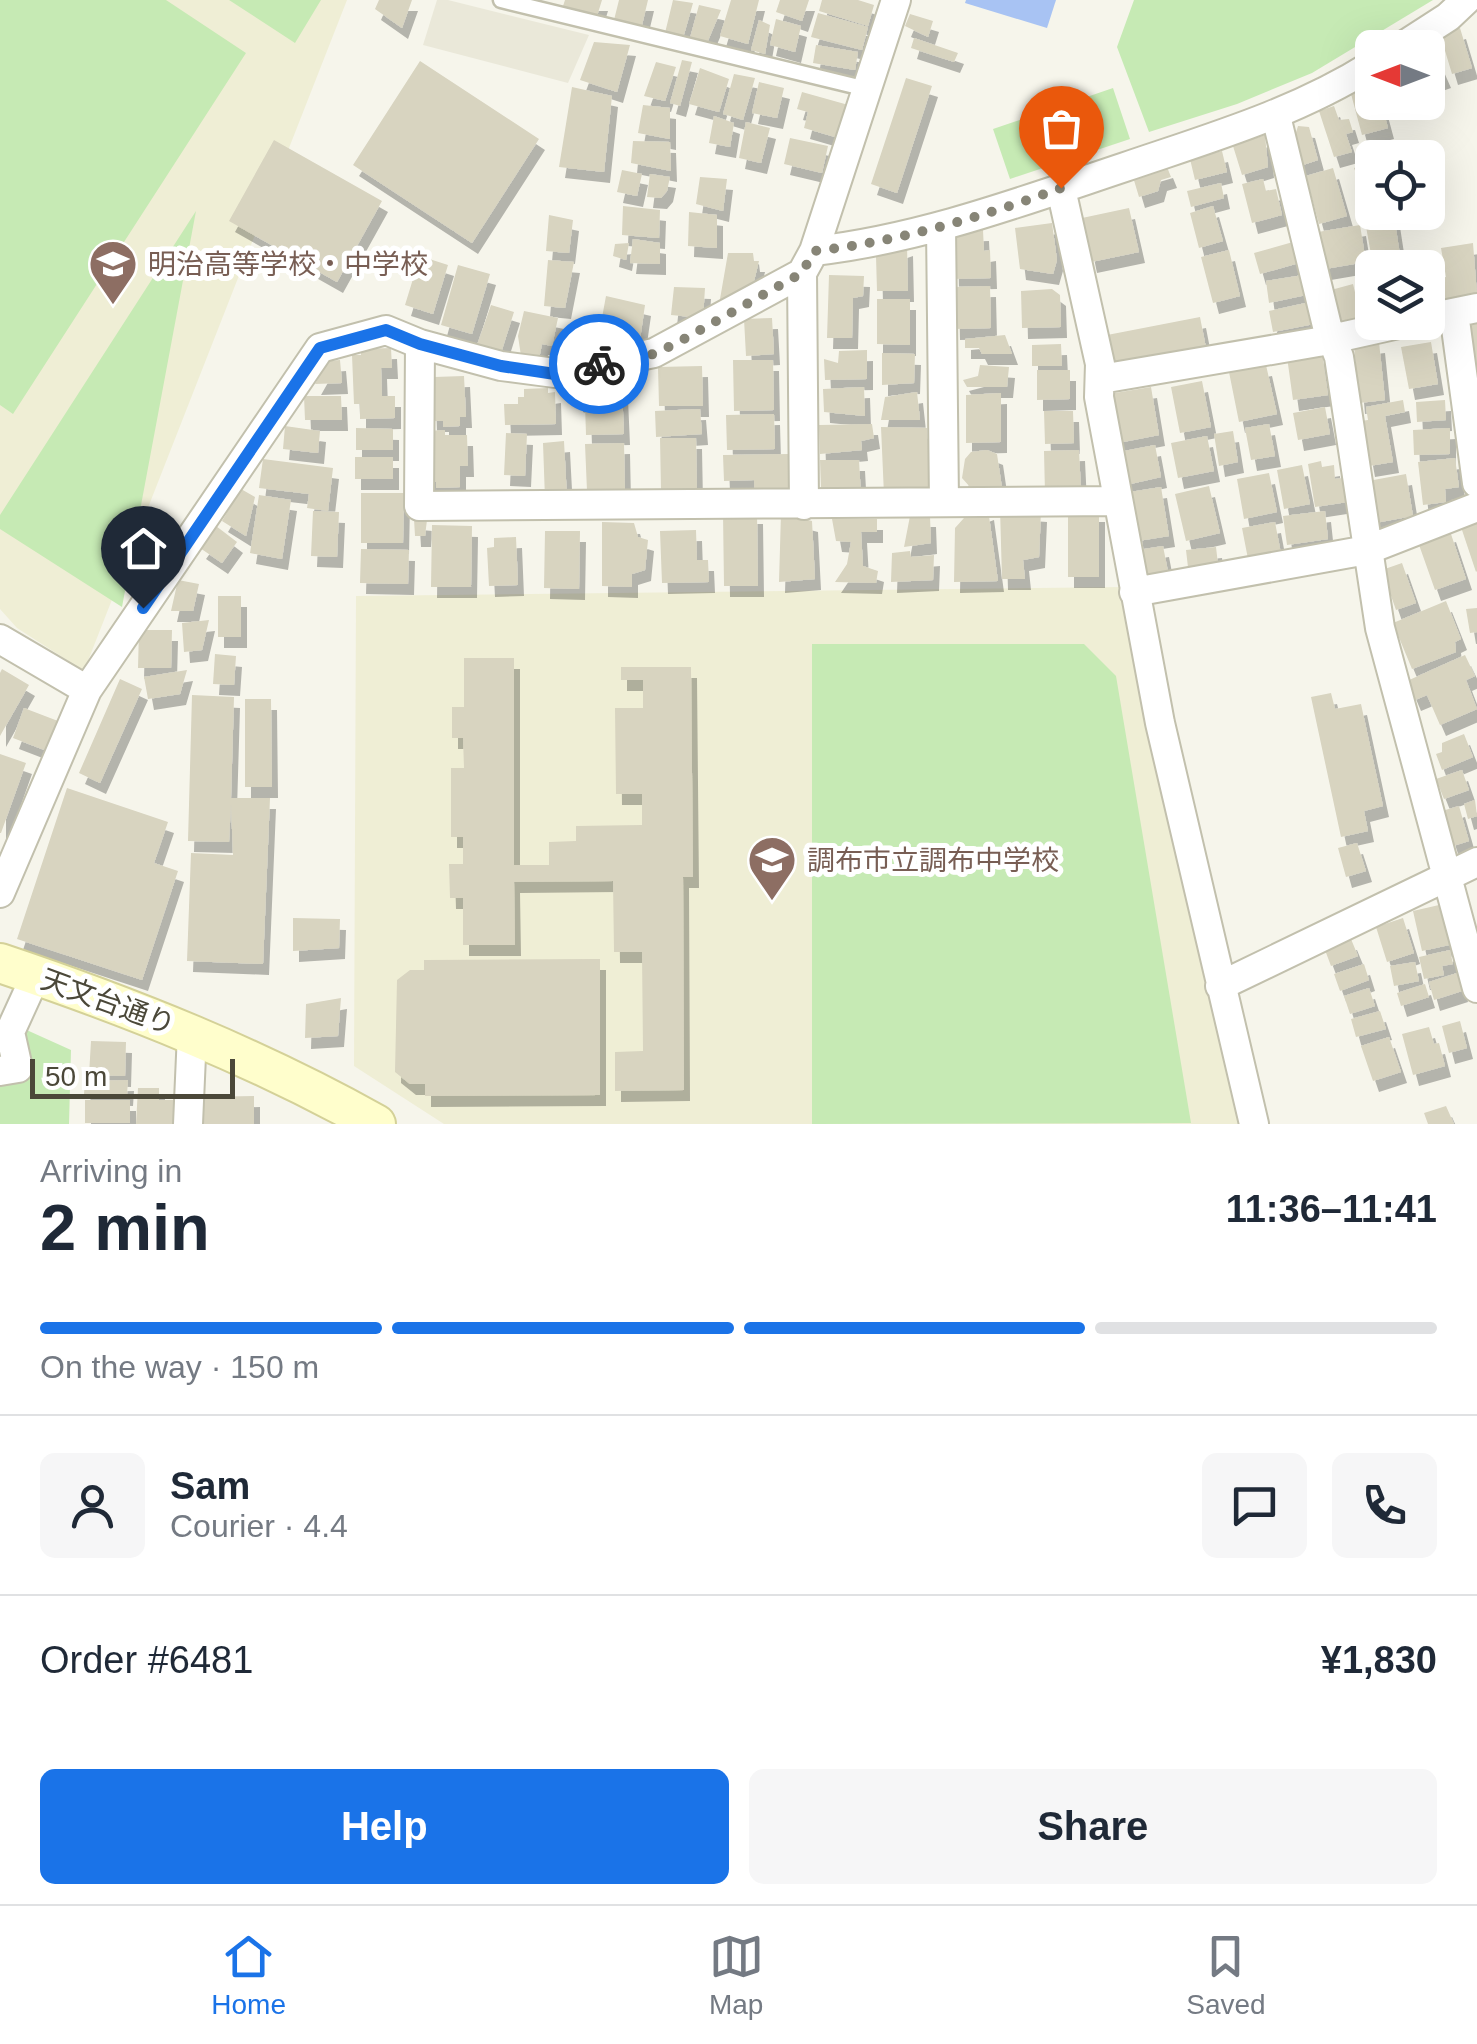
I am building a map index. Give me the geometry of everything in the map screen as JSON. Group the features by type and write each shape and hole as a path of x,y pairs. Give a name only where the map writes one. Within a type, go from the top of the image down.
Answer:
{"main road":[{"name":"天文台通り","path":"0,963 192,1033 335,1112 376,1124"}],"street":[{"path":"804,504 808,262 896,0"},
{"path":"1428,30 1469,0 1477,20"},
{"path":"0,894 88,690 320,348 386,330 420,344 501,366 555,374 654,354 808,262 843,248 999,211 1276,116 1355,74"},
{"path":"1276,116 1338,357 1380,628 1477,988"},
{"path":"1061,188 1085,288 1101,379 1098,397 1134,592 1254,1124"},
{"path":"941,226 944,502"},
{"path":"1453,313 1477,483"},
{"path":"1101,379 1355,334"},
{"path":"420,344 418,506 1116,501"},
{"path":"1134,592 1367,550 1477,506"},
{"path":"0,638 88,690"},
{"path":"1220,986 1477,862"},
{"path":"0,1071 18,1068 5,1034 36,975"},
{"path":"188,1124 192,1033"}],"lane":[{"path":"500,0 867,90"}],"shaded area":[{"name":"明治高等学校・中学校","path":"0,0 347,0 84,671 17,628 0,609"},
{"path":"437,0 589,35 568,83 423,45"},
{"name":"調布市立調布中学校","path":"1123,587 1242,1124 444,1124 354,1066 356,596"}],"green space":[{"path":"0,0 166,0 246,53 13,414 0,405"},
{"path":"229,0 321,0 295,43"},
{"path":"1134,0 1433,0 1383,30 1355,30 1355,47 1312,73 1237,104 1149,132 1117,47"},
{"path":"1113,88 1130,139 1010,179 993,129"},
{"path":"196,211 122,607 0,529 0,515"},
{"path":"812,644 1084,644 1116,676 1191,1123 812,1124"},
{"path":"0,1018 71,1050 69,1124 0,1124"}],"water":[{"path":"1056,0 1047,28 965,3"}],"building":[{"path":"379,0 412,0 402,28 375,9"},
{"path":"565,0 602,0 597,16 563,6"},
{"path":"619,0 648,0 642,25 614,20"},
{"path":"673,0 693,3 683,38 665,33"},
{"path":"731,0 759,0 748,44 720,36"},
{"path":"780,0 809,0 802,21 776,12"},
{"path":"822,0 858,0 874,5 868,26 819,11"},
{"path":"699,5 721,10 707,43 690,38"},
{"path":"818,13 868,27 862,50 811,37"},
{"path":"910,14 933,21 928,37 905,26"},
{"path":"776,19 801,26 795,52 770,45"},
{"path":"759,20 770,25 765,54 751,50"},
{"path":"1460,28 1472,68 1452,74 1445,51 1445,32"},
{"path":"914,38 958,53 954,62 911,48"},
{"path":"594,42 630,45 617,92 580,80"},
{"path":"816,45 858,52 855,70 813,63"},
{"path":"682,60 692,62 680,106 670,103"},
{"path":"420,61 539,139 472,243 353,165"},
{"path":"656,62 676,67 665,101 644,96"},
{"path":"700,68 729,79 719,112 689,104"},
{"path":"734,74 755,78 743,120 723,114"},
{"path":"906,78 932,86 897,193 871,184"},
{"path":"759,82 784,88 777,118 752,113"},
{"path":"572,87 612,96 604,172 559,167"},
{"path":"802,92 852,106 842,139 804,128 808,112 797,109"},
{"path":"643,105 670,108 670,139 638,133"},
{"path":"1334,106 1339,120 1349,119 1353,132 1346,134 1352,152 1334,157 1319,111"},
{"path":"714,116 734,123 730,147 709,143"},
{"path":"1358,120 1386,120 1388,128 1362,135"},
{"path":"746,122 770,128 761,163 739,158"},
{"path":"1298,126 1309,127 1318,160 1300,166 1293,142"},
{"path":"1265,135 1268,167 1242,175 1233,146"},
{"path":"790,138 828,146 822,173 784,164"},
{"path":"274,140 382,201 337,282 229,221"},
{"path":"633,141 670,142 671,171 631,163"},
{"path":"1222,151 1227,172 1195,180 1190,159"},
{"path":"1167,167 1171,177 1161,180 1158,191 1139,197 1133,177"},
{"path":"1333,168 1347,216 1319,224 1306,176"},
{"path":"622,170 642,174 637,196 617,192"},
{"path":"650,174 670,177 661,198 647,197"},
{"path":"700,177 727,179 723,211 696,204"},
{"path":"1263,179 1266,191 1276,189 1282,215 1252,223 1242,184"},
{"path":"1221,183 1224,198 1191,207 1187,191"},
{"path":"623,206 660,210 659,238 622,235"},
{"path":"1213,206 1223,241 1199,248 1190,213"},
{"path":"1129,208 1139,252 1091,262 1082,218"},
{"path":"689,212 717,215 717,248 688,246"},
{"path":"549,215 573,220 569,253 546,251"},
{"path":"1052,223 1057,260 1053,274 1020,269 1015,228"},
{"path":"1355,226 1355,230 1361,230 1364,250 1355,250 1355,264 1325,269 1318,232"},
{"path":"983,230 984,251 990,250 991,278 953,279 952,231"},
{"path":"1367,230 1396,230 1399,250 1370,250"},
{"path":"633,239 660,243 660,264 630,263"},
{"path":"1293,242 1299,263 1260,274 1254,253"},
{"path":"629,243 626,260 613,256 615,244"},
{"path":"1473,243 1477,295 1445,300 1445,250 1441,248"},
{"path":"907,245 908,291 877,291 876,256"},
{"path":"1229,250 1240,296 1213,303 1201,257"},
{"path":"728,253 753,253 754,261 759,261 752,289 736,301 720,299"},
{"path":"420,256 448,265 433,314 405,305"},
{"path":"548,260 574,262 565,308 544,306"},
{"path":"458,265 490,274 472,334 441,325"},
{"path":"829,275 864,276 863,296 853,298 852,338 827,338"},
{"path":"1303,275 1306,295 1269,303 1266,281"},
{"path":"1353,284 1355,318 1339,322 1331,290"},
{"path":"990,286 991,328 954,329 953,287"},
{"path":"674,287 705,288 703,318 671,315"},
{"path":"1052,289 1060,295 1061,327 1022,328 1021,291"},
{"path":"606,296 645,305 638,353 616,350 616,343 607,342 604,352 596,350"},
{"path":"877,299 910,299 910,345 877,344"},
{"path":"1310,302 1314,324 1273,332 1269,311"},
{"path":"491,305 514,312 500,356 476,348"},
{"path":"524,311 558,318 552,346 542,344 539,359 521,356 518,336"},
{"path":"1200,317 1207,353 1109,372 1102,336"},
{"path":"772,318 774,354 746,356 744,319"},
{"path":"1470,324 1477,324 1477,368 1471,368"},
{"path":"1005,335 1012,354 982,354 979,348 965,348 965,339"},
{"path":"1379,342 1385,400 1359,403 1354,345"},
{"path":"1431,342 1438,384 1409,389 1401,347"},
{"path":"1061,344 1062,366 1032,366 1032,345"},
{"path":"391,348 392,368 381,368 382,396 395,396 395,418 360,419 360,404 354,404 352,355 361,355 361,349"},
{"path":"867,350 867,379 825,380 824,359 838,363 839,351"},
{"path":"1322,352 1328,395 1293,400 1287,357"},
{"path":"882,353 915,354 914,383 882,385"},
{"path":"340,360 342,383 315,384 328,361"},
{"path":"733,360 773,360 774,410 734,411"},
{"path":"980,365 1009,367 1007,387 967,387 963,380 978,376"},
{"path":"1266,365 1277,414 1239,422 1229,372"},
{"path":"702,366 703,406 659,406 658,367"},
{"path":"1037,370 1070,370 1070,399 1037,400"},
{"path":"464,376 466,417 460,417 460,426 443,427 443,421 431,421 430,391 435,390 434,377"},
{"path":"616,380 616,386 622,388 624,434 586,435 585,404 577,401 576,382"},
{"path":"1202,381 1211,427 1180,433 1171,387"},
{"path":"864,387 865,416 824,412 823,389"},
{"path":"1151,387 1159,435 1118,443 1109,394"},
{"path":"548,388 548,393 555,392 556,424 505,425 504,404 518,404 524,389"},
{"path":"917,392 920,420 881,420 885,397"},
{"path":"1001,393 1001,442 966,443 966,395"},
{"path":"304,396 341,396 342,420 305,420"},
{"path":"1403,400 1405,412 1385,416 1393,462 1369,466 1361,421 1368,420 1366,407"},
{"path":"1445,400 1446,420 1417,422 1416,402"},
{"path":"1325,407 1330,434 1298,440 1293,413"},
{"path":"700,409 702,434 656,437 655,411"},
{"path":"1044,411 1073,411 1074,443 1045,444"},
{"path":"774,414 775,449 727,450 726,415"},
{"path":"872,424 874,438 861,441 862,450 820,454 819,425"},
{"path":"1269,424 1275,456 1251,460 1245,428"},
{"path":"285,426 320,431 318,453 283,449"},
{"path":"881,427 927,428 931,495 884,495"},
{"path":"356,428 393,429 393,450 356,450"},
{"path":"1450,428 1450,454 1414,455 1413,430"},
{"path":"445,430 445,435 467,435 468,466 460,466 460,487 436,488 436,482 429,482 429,460 434,458 433,449 425,449 425,431"},
{"path":"1233,431 1238,462 1219,466 1214,434"},
{"path":"506,433 527,434 525,476 504,475"},
{"path":"1207,436 1214,471 1178,478 1171,443"},
{"path":"660,438 696,438 697,491 661,491"},
{"path":"564,441 567,498 545,499 543,443"},
{"path":"624,443 625,490 587,491 585,444"},
{"path":"1155,445 1161,477 1126,485 1119,452"},
{"path":"987,450 997,454 1002,488 970,487 962,478 965,459 971,452"},
{"path":"1079,450 1081,492 1045,494 1044,451"},
{"path":"790,454 791,497 755,498 754,480 724,481 723,455"},
{"path":"355,457 393,457 393,479 355,479"},
{"path":"1455,458 1459,487 1445,489 1446,502 1423,505 1418,462"},
{"path":"263,459 333,468 328,511 307,508 309,494 259,488"},
{"path":"820,460 859,460 861,497 830,496 821,488"},
{"path":"1321,461 1322,467 1334,465 1335,479 1350,477 1354,501 1315,507 1308,464"},
{"path":"1302,465 1310,504 1284,509 1277,470"},
{"path":"1269,473 1277,512 1244,519 1237,479"},
{"path":"1406,474 1413,516 1375,523 1368,481"},
{"path":"1209,486 1220,533 1186,541 1175,494"},
{"path":"1161,487 1169,536 1138,541 1130,492"},
{"path":"241,489 255,497 246,536 222,521"},
{"path":"361,493 404,493 403,543 361,543"},
{"path":"259,495 291,500 282,559 250,553"},
{"path":"1000,508 1041,511 1039,557 1023,560 1025,579 1002,579"},
{"path":"988,509 998,581 954,582 955,528 964,518"},
{"path":"313,511 339,512 337,557 311,556"},
{"path":"1068,511 1099,511 1099,577 1068,577"},
{"path":"1325,511 1328,539 1287,545 1283,516"},
{"path":"723,513 757,513 758,586 724,586"},
{"path":"781,513 812,521 815,579 779,582"},
{"path":"910,516 930,516 931,543 904,547"},
{"path":"414,519 427,520 425,536 415,536"},
{"path":"832,519 877,519 877,532 861,532 863,566 878,571 876,583 835,582 847,564 851,542 836,541"},
{"path":"1477,521 1477,571 1476,572 1461,527"},
{"path":"602,522 634,523 638,537 648,540 645,570 632,574 632,587 602,586"},
{"path":"1275,522 1281,554 1248,559 1242,528"},
{"path":"432,525 472,526 471,587 431,587"},
{"path":"216,526 237,542 222,563 200,548"},
{"path":"696,530 697,560 708,560 709,582 662,583 660,531"},
{"path":"545,531 580,531 579,589 544,588"},
{"path":"1450,531 1466,579 1435,590 1418,542"},
{"path":"516,537 518,585 489,586 487,548 494,547 494,538"},
{"path":"1163,546 1170,582 1145,586 1138,550"},
{"path":"1216,547 1219,573 1189,576 1186,550"},
{"path":"361,549 409,550 408,584 360,583"},
{"path":"910,551 911,557 934,555 933,580 891,582 892,553"},
{"path":"1402,563 1416,603 1396,610 1382,570"},
{"path":"178,580 199,584 193,611 171,611"},
{"path":"218,596 241,596 241,637 218,637"},
{"path":"1446,601 1461,639 1455,642 1456,652 1412,669 1393,623"},
{"path":"1477,608 1477,632 1470,633 1466,609"},
{"path":"209,620 202,650 184,652 182,623"},
{"path":"139,630 172,630 171,668 138,668"},
{"path":"215,654 236,656 234,685 213,684"},
{"path":"1465,655 1475,676 1466,680 1477,709 1440,725 1427,695 1415,700 1407,681"},
{"path":"464,658 514,658 514,865 549,865 549,842 576,841 576,826 642,825 642,794 616,794 615,708 643,708 643,680 621,680 621,667 691,667 693,877 683,877 684,1090 615,1091 615,1052 643,1051 642,952 614,952 613,881 514,882 515,945 463,945 463,898 450,898 449,864 463,864 463,837 451,837 451,768 464,768 463,738 452,738 452,707 464,707"},
{"path":"2,669 29,685 0,736 0,673"},
{"path":"187,670 180,694 148,699 144,677"},
{"path":"120,679 142,689 100,783 79,773"},
{"path":"1331,693 1335,709 1361,704 1383,806 1364,811 1368,831 1341,837 1311,697"},
{"path":"192,695 234,697 231,798 270,798 263,964 187,961 191,853 233,855 231,804 229,842 188,841"},
{"path":"245,699 271,699 272,787 245,787"},
{"path":"24,708 58,721 47,751 13,738"},
{"path":"1464,734 1473,757 1442,770 1436,754 1442,752 1442,743"},
{"path":"0,754 26,763 1,833 0,833"},
{"path":"1462,770 1469,790 1444,799 1436,779"},
{"path":"67,788 168,822 154,863 178,871 142,980 17,939"},
{"path":"1475,800 1477,816 1468,819 1464,804"},
{"path":"1459,806 1469,841 1453,846 1442,811"},
{"path":"1357,843 1366,871 1346,877 1338,848"},
{"path":"1439,905 1449,945 1422,951 1413,911"},
{"path":"293,918 340,919 339,948 293,951"},
{"path":"1403,918 1414,953 1387,962 1376,927"},
{"path":"1351,939 1358,956 1331,966 1325,950"},
{"path":"1450,950 1453,964 1442,966 1444,975 1424,979 1419,957"},
{"path":"600,959 600,1095 425,1096 425,1084 410,1084 395,1072 397,980 410,970 424,970 424,960"},
{"path":"1415,962 1419,981 1394,986 1390,966"},
{"path":"1364,964 1369,980 1340,991 1334,974"},
{"path":"1457,973 1462,991 1434,1000 1429,982"},
{"path":"1425,984 1429,997 1401,1006 1397,993"},
{"path":"1369,988 1375,1006 1350,1014 1344,996"},
{"path":"341,998 338,1036 305,1038 306,1004"},
{"path":"1380,1011 1386,1029 1356,1037 1351,1019"},
{"path":"1460,1021 1467,1048 1449,1053 1442,1026"},
{"path":"1429,1027 1434,1044 1439,1043 1445,1066 1413,1075 1402,1034"},
{"path":"1389,1037 1401,1072 1373,1081 1361,1046"},
{"path":"91,1041 126,1042 125,1076 89,1075"},
{"path":"128,1080 127,1095 84,1094 85,1081"},
{"path":"138,1088 159,1088 159,1100 179,1100 179,1124 136,1124"},
{"path":"254,1096 254,1124 202,1124 202,1097"},
{"path":"85,1100 130,1100 130,1123 85,1123"},
{"path":"1446,1106 1454,1124 1428,1124 1424,1113"}],"way so far":[{"path":"599,364 654,354 677,343 802,273 814,251 970,219 1061,188"}],"place":[{"name":"明治高等学校・中学校","path":"113,306"},
{"name":"調布市立調布中学校","path":"772,902"}],"route":[{"path":"143,608 320,348 386,330 420,344 501,366 555,374 599,364"}]}
